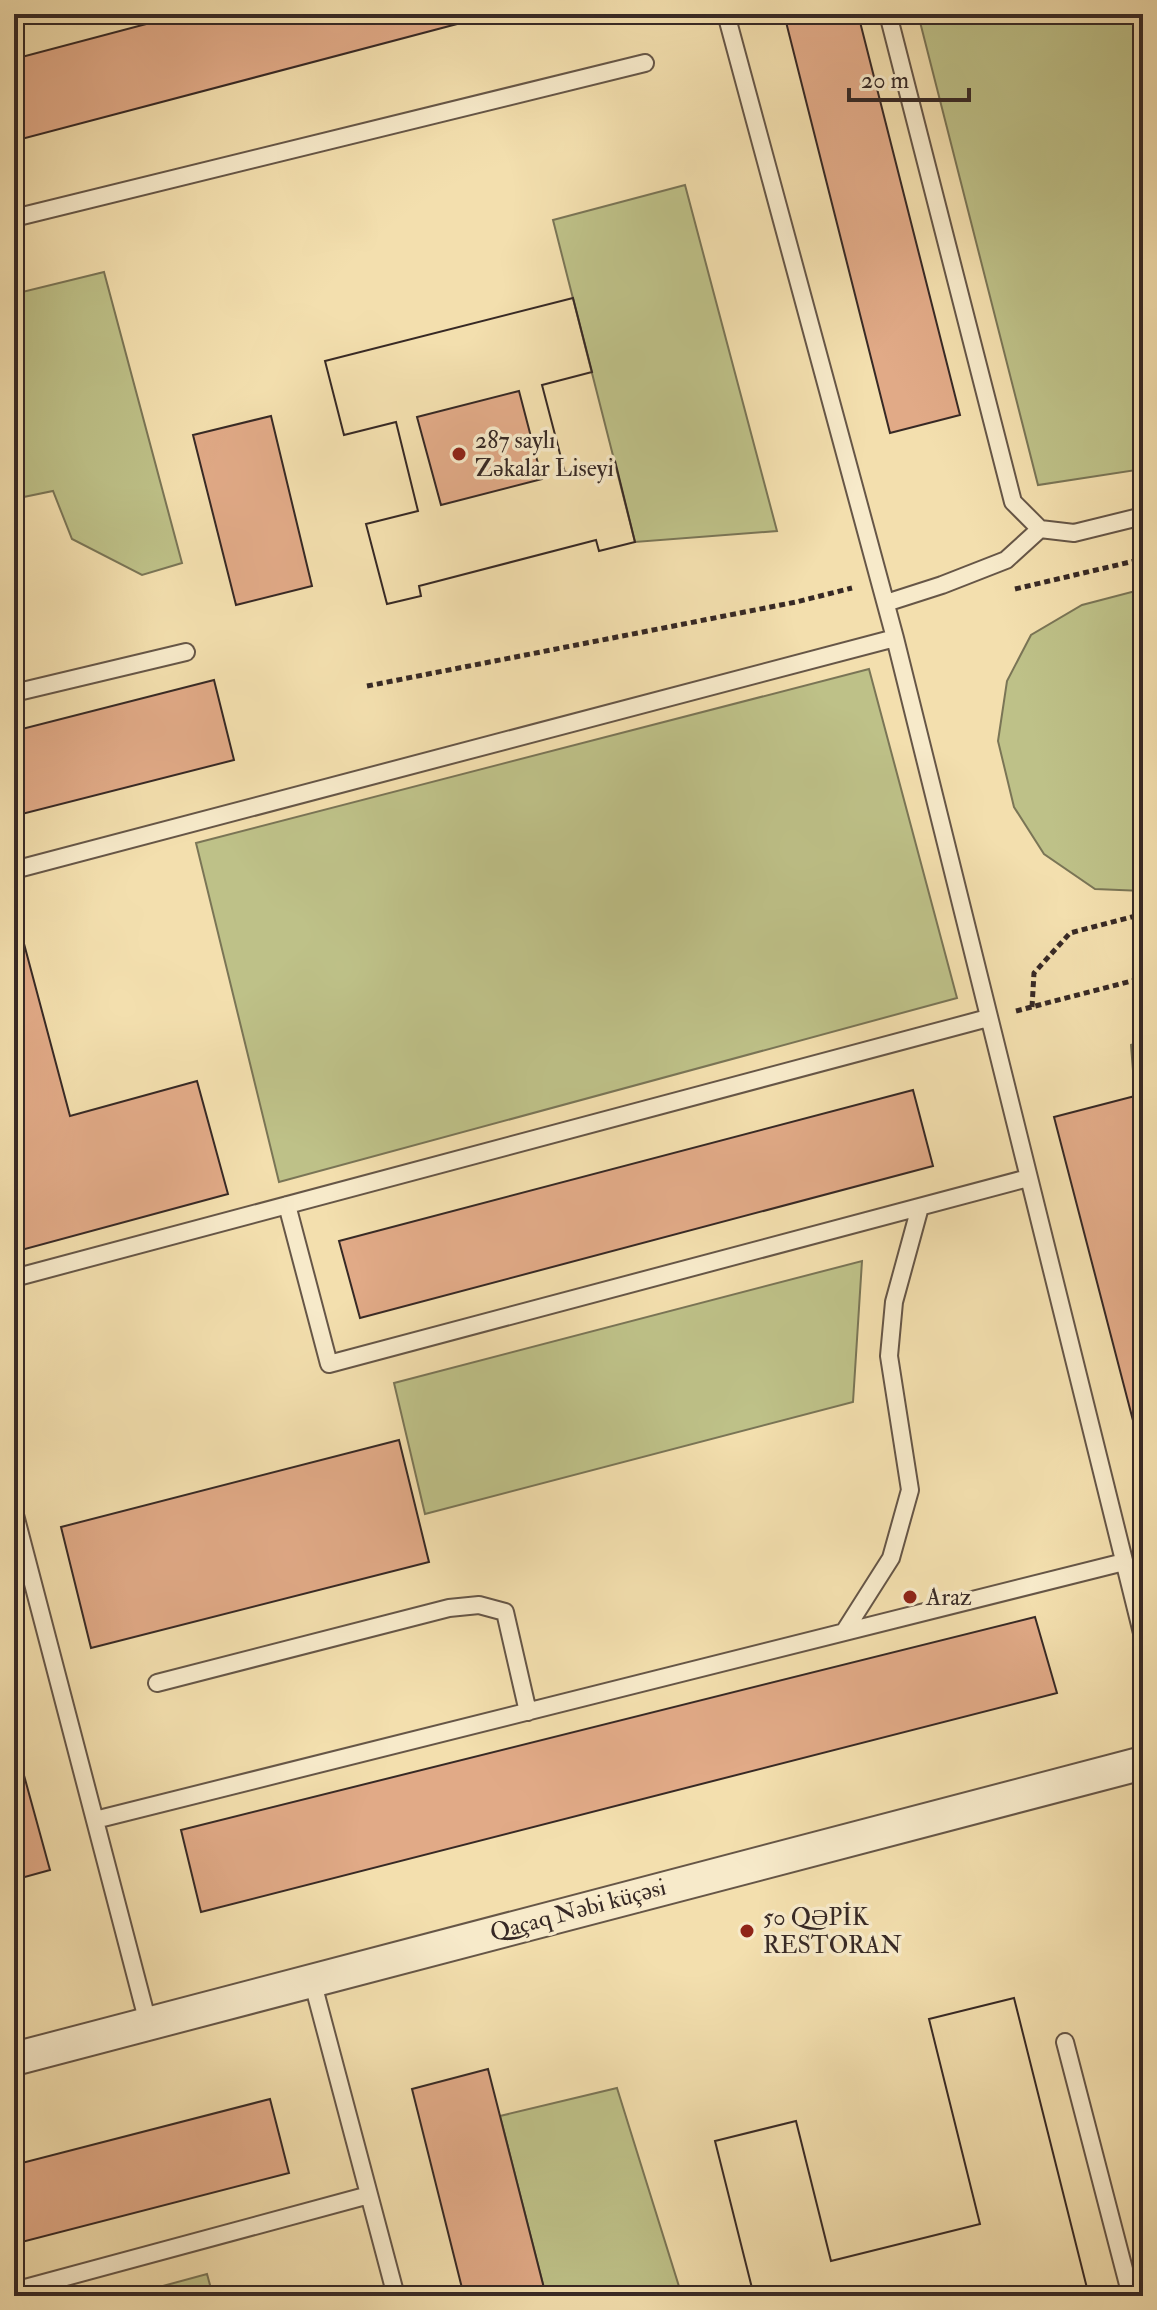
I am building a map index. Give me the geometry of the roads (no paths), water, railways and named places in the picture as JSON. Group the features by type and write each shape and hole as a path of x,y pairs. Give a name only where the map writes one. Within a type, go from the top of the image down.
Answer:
{"street":[{"name":"Qaçaq Nəbi küçəsi","path":"14,2059 1143,1763"}],"lane":[{"path":"726,14 881,582 1143,1637"},
{"path":"888,14 1013,502 1040,529 1074,533 1143,516"},
{"path":"14,218 645,63"},
{"path":"886,603 1006,560 1040,529"},
{"path":"14,870 895,638"},
{"path":"14,693 186,652"},
{"path":"14,1278 988,1018"},
{"path":"287,1205 329,1364 1028,1178"},
{"path":"844,1632 891,1558 910,1490 889,1356 894,1302 920,1207"},
{"path":"14,1511 148,2023"},
{"path":"95,1820 1124,1562"},
{"path":"157,1683 449,1608 479,1605 505,1612 528,1712"},
{"path":"312,1980 396,2296"},
{"path":"1065,2042 1131,2296"},
{"path":"14,2291 369,2195"}],"place":[{"name":"287 saylı Zəkalar Liseyi","path":"459,454"},
{"name":"Araz","path":"910,1597"},
{"name":"50 QƏPİK RESTORAN","path":"747,1931"}]}
